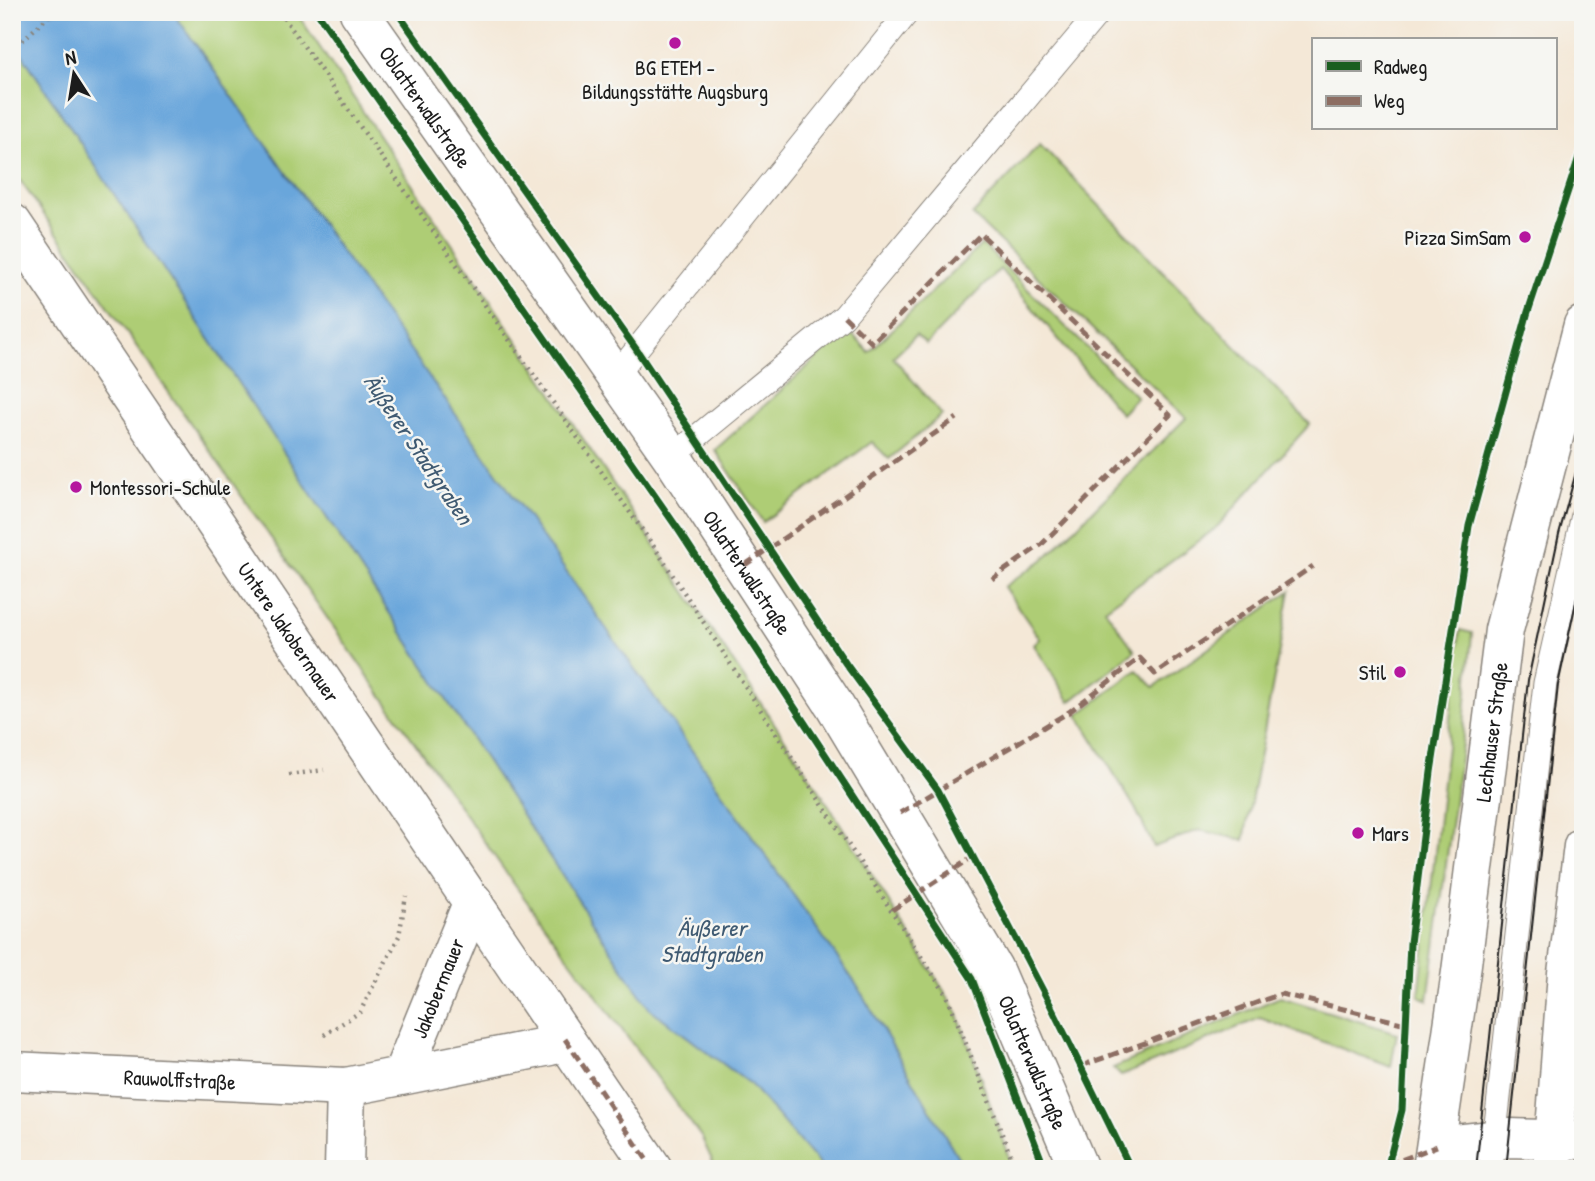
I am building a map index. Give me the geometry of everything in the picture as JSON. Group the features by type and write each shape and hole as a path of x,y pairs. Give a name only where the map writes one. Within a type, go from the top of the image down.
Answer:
{"street":[{"name":"Oblatterwallstraße","path":"359,12 672,457 833,703 993,968 1079,1169"},
{"name":"Untere Jakobermauer","path":"12,223 653,1169"},
{"name":"Lechhauser Straße","path":"1434,1158 1504,630 1583,325"},
{"path":"1434,1158 1563,1149 1567,972 1583,846"},
{"name":"Jakobermauer","path":"402,1075 473,901"},
{"path":"344,1169 346,1087 550,1046 565,1039"},
{"name":"Rauwolffstraße","path":"12,1071 346,1087"}],"lane":[{"path":"615,375 908,12"},
{"path":"672,457 844,316 1099,12"},
{"path":"1493,1154 1545,683 1583,514"}],"path":[{"path":"12,50 53,12"},
{"path":"280,12 659,554 947,996 1016,1169"},
{"path":"313,1042 360,1012 399,936 408,885"}],"green space":[{"path":"12,12 296,12 821,793 957,1012 1013,1169 716,1169 702,1138 514,884 12,169"},
{"path":"1040,144 1310,424 1216,528 1105,609 1135,651 1070,702 1034,645 1040,639 1004,587 1044,559 1186,418 972,215"},
{"path":"982,244 1137,397 1121,414 1000,269 926,344 916,335 893,357 942,415 889,459 872,442 763,522 715,450 848,330 869,352"},
{"path":"1290,591 1244,840 1199,830 1154,847 1135,808 1078,715 1137,670 1154,687"},
{"path":"1460,630 1472,633 1463,736 1428,1000 1419,996"},
{"path":"1280,997 1397,1033 1391,1067 1260,1018 1121,1076 1113,1068"}],"water":[{"name":"Äußerer Stadtgraben","path":"12,12 173,12 856,984 965,1169 823,1169 751,1085 649,1008 12,39"}],"tram line":[{"path":"1476,1169 1528,680 1559,534 1583,447"},
{"path":"1506,1169 1558,685 1583,570"}],"marked path":[{"path":"844,316 872,343 981,234 1170,415 1041,545 992,579"},
{"path":"745,565 957,418"},
{"path":"900,813 1069,712 1140,658 1155,674 1313,566"},
{"path":"892,910 973,857"},
{"path":"1081,1066 1281,994 1406,1024"},
{"path":"565,1039 653,1169"},
{"path":"1388,1165 1437,1146"}],"cycle path":[{"path":"317,12 678,529 972,979 1045,1169"},
{"path":"397,12 636,349 846,664 938,790 1051,1006 1131,1169"},
{"path":"1387,1169 1402,1110 1410,943 1431,772 1469,526 1527,315 1583,145"}],"place":[{"name":"BG ETEM - Bildungsstätte Augsburg","path":"675,43"},
{"name":"Pizza SimSam","path":"1525,237"},
{"name":"Montessori-Schule","path":"76,487"},
{"name":"Stil","path":"1400,672"},
{"name":"Mars","path":"1358,833"}]}
